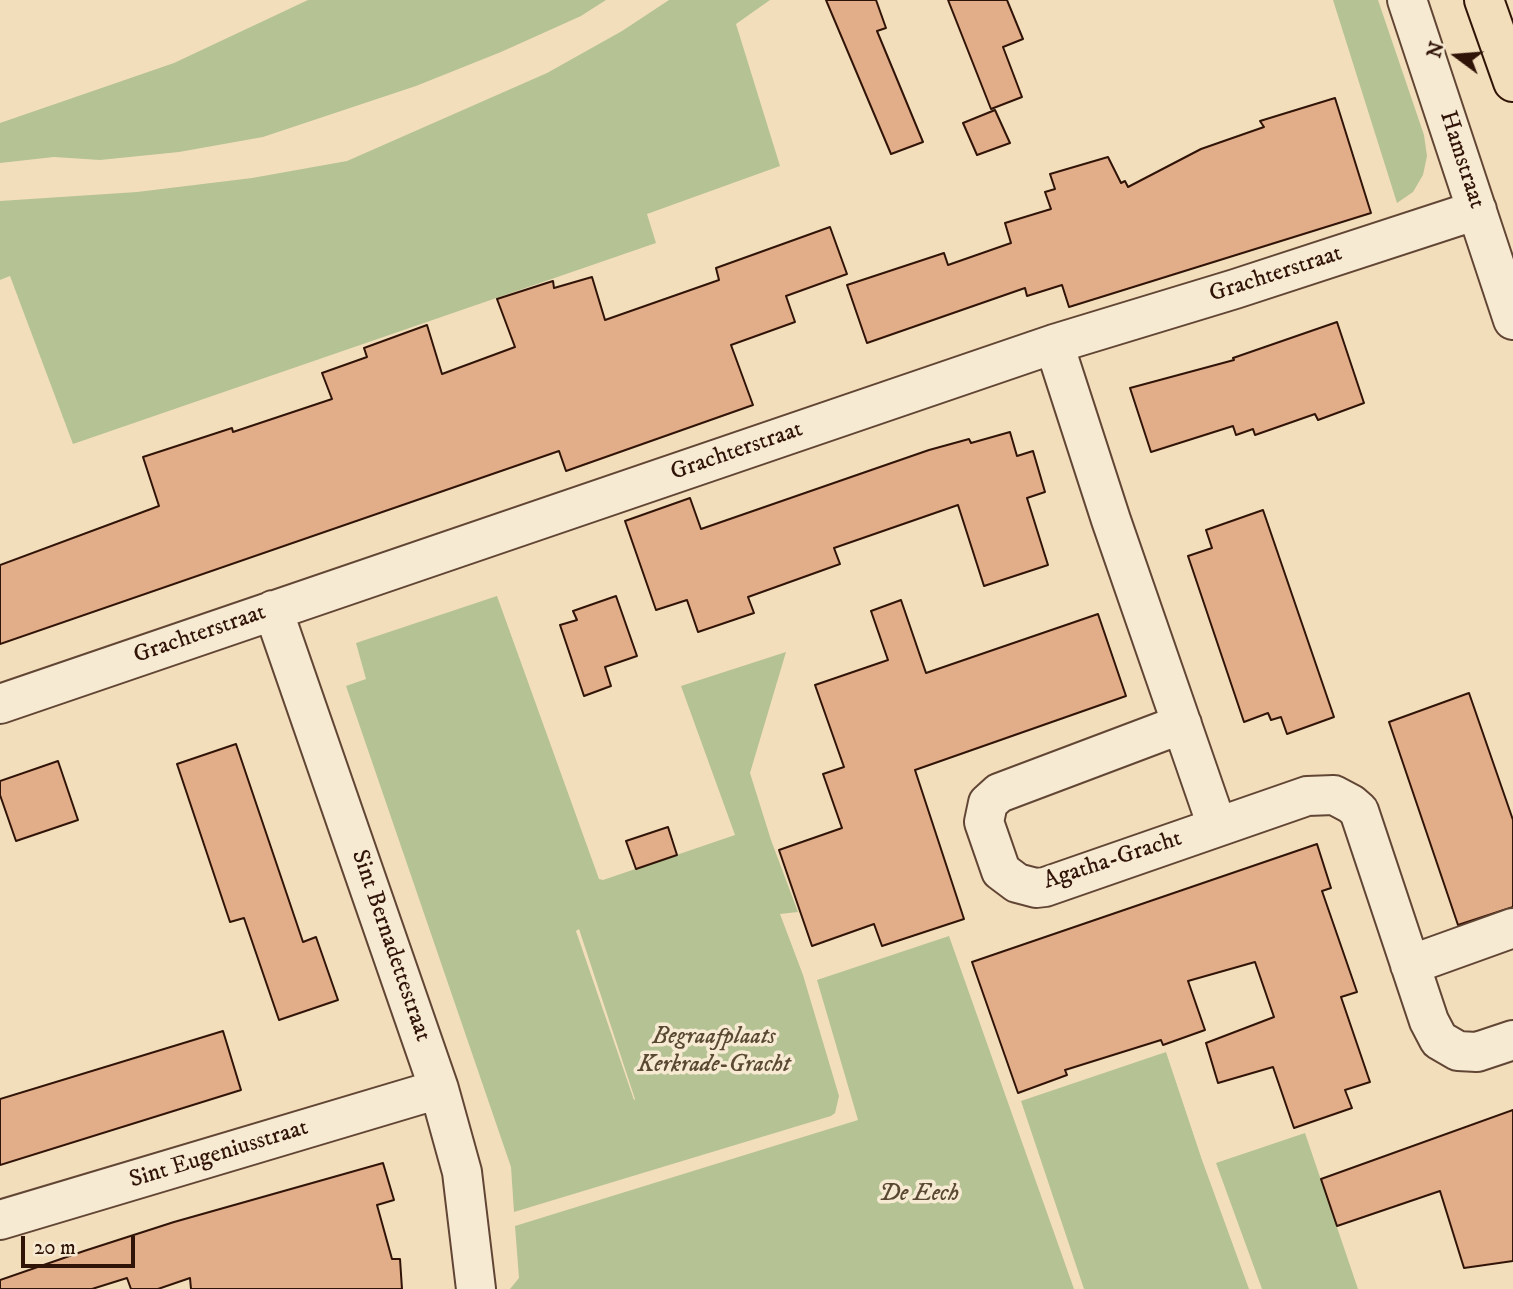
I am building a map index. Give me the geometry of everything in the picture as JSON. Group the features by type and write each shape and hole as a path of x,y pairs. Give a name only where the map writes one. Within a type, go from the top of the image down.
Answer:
{"highway":[{"path":"1484,0 1513,82"}],"street":[{"name":"Hamstraat","path":"1407,0 1513,320"},
{"name":"Grachterstraat","path":"0,704 1054,344 1236,289 1477,210"},
{"path":"1054,344 1111,520 1217,827"},
{"name":"Sint Bernadettestraat","path":"274,610 439,1089 462,1172 476,1289"},
{"name":"Agatha-Gracht","path":"1182,724 999,793 988,803 984,822 1000,872 1017,883 1036,888 1045,887 1307,796 1334,795 1359,811 1429,1021 1439,1040 1458,1051 1477,1052 1513,1040"},
{"path":"1410,965 1513,928"},
{"name":"Sint Eugeniusstraat","path":"0,1220 439,1089"}],"green space":[{"path":"308,0 606,0 581,16 416,86 263,137 179,152 100,160 54,157 0,163 0,123 174,63"},
{"path":"669,0 770,0 736,24 780,166 647,214 656,243 73,444 10,276 0,280 0,201 137,192 252,178 347,161 547,73 622,31"},
{"path":"1333,0 1378,0 1424,135 1427,156 1423,175 1413,192 1397,203"},
{"name":"Begraafplaats Kerkrade-Gracht","path":"497,596 599,879 603,880 735,835 681,686 786,652 750,773 798,912 780,914 803,975 839,1096 835,1113 514,1212 511,1167 346,686 366,679 356,643","holes":["579,929 635,1099 576,931"]},
{"name":"De Eech","path":"949,936 1074,1289 510,1289 519,1278 515,1226 858,1120 817,980"},
{"path":"1166,1052 1249,1289 1084,1289 1021,1101"},
{"path":"1305,1133 1358,1289 1262,1289 1216,1163"}],"building":[{"path":"826,0 876,0 886,28 877,31 923,142 891,154"},
{"path":"948,0 1007,0 1023,39 1003,47 1022,97 991,109"},
{"path":"1335,98 1371,213 1069,307 1062,285 1027,296 1025,288 867,343 847,285 944,253 948,265 1011,243 1005,223 1051,209 1045,192 1055,189 1050,174 1108,157 1121,183 1125,181 1128,187 1201,149 1264,127 1260,121"},
{"path":"995,110 1010,143 977,155 963,123"},
{"path":"830,227 847,274 786,296 795,322 731,345 753,405 566,471 559,451 0,644 0,565 159,506 143,457 232,428 233,432 332,399 322,373 367,357 364,348 427,325 442,374 515,347 497,299 553,281 554,288 592,277 605,320 719,280 716,268"},
{"path":"1337,322 1364,403 1318,420 1315,414 1255,435 1253,429 1236,435 1233,426 1151,452 1130,388 1234,360 1233,358"},
{"path":"1010,432 1017,456 1033,451 1045,492 1027,498 1048,565 984,586 958,505 834,548 840,564 748,597 754,613 698,632 687,600 656,610 625,521 690,498 701,529 929,450 969,439 971,443"},
{"path":"1263,510 1334,717 1287,734 1281,717 1271,720 1268,713 1244,722 1188,556 1212,548 1206,530"},
{"path":"616,596 637,656 605,667 611,686 584,696 560,625 577,620 573,611"},
{"path":"901,600 926,673 1098,614 1126,696 915,770 964,919 882,946 874,924 812,946 779,850 842,828 823,774 844,767 815,685 888,660 871,611"},
{"path":"1469,693 1513,820 1513,907 1458,925 1389,722"},
{"path":"236,744 303,942 316,937 338,1000 279,1020 244,918 230,922 177,764"},
{"path":"58,761 78,820 16,841 0,795 0,781"},
{"path":"668,827 677,855 636,869 626,841"},
{"path":"1317,844 1331,888 1322,891 1357,992 1341,997 1370,1082 1345,1090 1352,1108 1294,1128 1273,1067 1218,1083 1206,1043 1274,1017 1255,962 1188,981 1205,1030 1163,1045 1161,1040 1065,1070 1067,1075 1018,1093 972,962"},
{"path":"223,1031 241,1090 0,1165 0,1099"},
{"path":"1513,1110 1513,1261 1464,1268 1440,1191 1337,1226 1321,1179"},
{"path":"383,1163 394,1200 377,1205 392,1259 400,1259 402,1289 191,1289 190,1278 158,1289 131,1289 127,1278 92,1289 0,1289 0,1280 84,1251 174,1222"}]}
